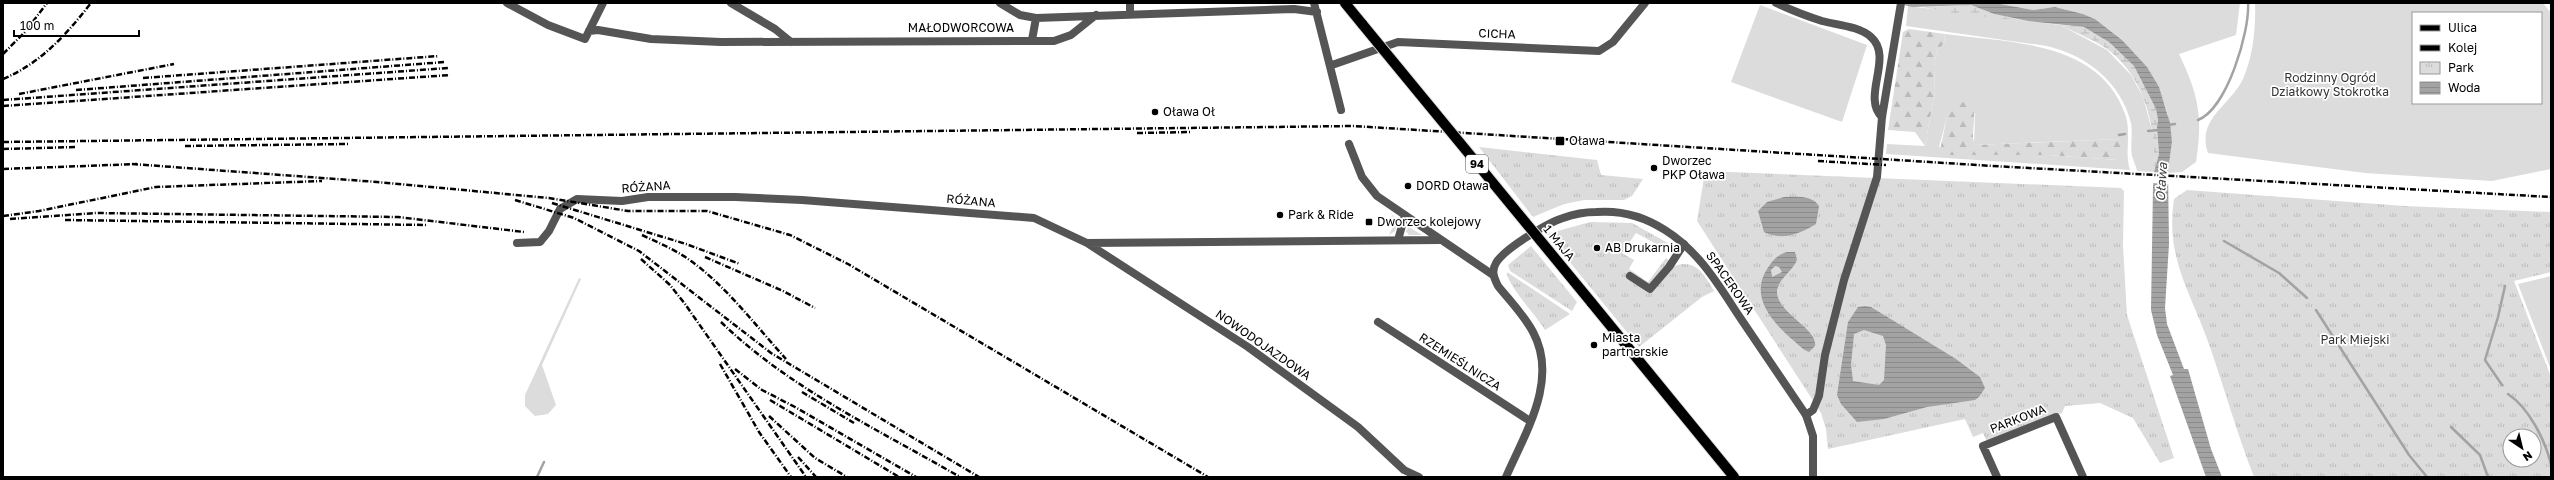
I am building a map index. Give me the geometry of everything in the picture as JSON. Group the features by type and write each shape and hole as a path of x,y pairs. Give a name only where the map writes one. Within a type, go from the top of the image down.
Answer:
{"main road":[{"name":"1 MAJA","path":"1345,3 1734,477"}],"street":[{"name":"MAŁODWORCOWA","path":"507,3 548,25 585,39 589,31 598,30 651,39 791,42 1032,40 1036,18"},
{"path":"589,31 602,3"},
{"path":"731,3 775,29 791,42"},
{"path":"1000,3 1020,15 1036,18 1294,9 1317,12"},
{"path":"1130,3 1130,14"},
{"path":"1314,3 1332,65 1342,110"},
{"name":"CICHA","path":"1332,65 1398,42 1599,51 1613,42 1645,3"},
{"path":"1776,3 1822,21 1859,30 1872,37 1878,53 1875,107 1882,121"},
{"path":"1806,415 1813,410 1819,396 1826,355 1844,280 1877,177 1882,121 1901,3"},
{"path":"1032,40 1054,41 1070,36 1096,15"},
{"path":"1349,144 1362,177 1373,192 1440,240 1494,275 1498,286 1528,323 1540,351 1543,367 1541,393 1506,477"},
{"name":"RÓŻANA","path":"518,243 540,242 549,231 560,209 577,199 622,202 664,197 802,200 1034,218 1087,243 1440,240"},
{"name":"SPACEROWA","path":"1494,275 1494,267 1499,259 1524,239 1553,222 1584,213 1606,212 1638,216 1665,230 1684,244 1707,267 1806,415 1813,436 1815,459 1813,477"},
{"path":"1398,240 1405,215"},
{"name":"NOWODOJAZDOWA","path":"1087,243 1248,347 1358,427 1404,470 1418,477"},
{"path":"1630,276 1650,289 1669,267 1684,244"},
{"name":"RZEMIEŚLNICZA","path":"1378,322 1530,421"},
{"name":"PARKOWA","path":"1998,477 1983,446 2056,417 2083,477"}],"green space":[{"path":"1995,3 2240,3 2236,35 2179,54 2191,82 2198,107 2199,132 2196,162 2182,172 2168,173 2172,142 2167,111 2158,87 2122,40 2095,19 2083,14 2055,7 2033,10"},
{"name":"Rodzinny Ogród Działkowy Stokrotka","path":"2255,3 2543,3 2551,13 2551,169 2492,181 2365,173 2208,153 2206,141 2210,122 2237,89 2243,79 2249,61 2254,32"},
{"path":"1760,5 1867,45 1842,122 1731,82"},
{"path":"1971,5 1994,14 2031,22 1946,12 1922,7"},
{"path":"1908,6 2060,25 2107,50 2131,75 2143,97 2155,142 2154,172 2137,171 2131,148 2132,127 2126,108 2119,95 2100,72 2075,56 2047,46 1906,26"},
{"path":"2060,25 2084,27 2097,34 2109,42 2134,66 2156,109 2158,120 2157,127 2159,154 2154,172 2151,123 2141,91 2133,77 2111,52 2093,41"},
{"path":"1909,29 1945,34 1944,44 1937,50 1934,67 1935,91 1925,146 1915,132 1888,130 1903,32"},
{"path":"1945,34 2023,44 2049,50 2073,59 2095,72 2112,90 2125,114 2128,128 2128,163 2130,170 1886,154 1887,144 1925,146 1935,91 1934,67 1937,50 1944,44","holes":["1975,113 1974,145 2120,139 2118,160 2048,155 1984,154 1939,147 1947,117"]},
{"path":"1964,102 1971,104 1973,109 1973,140 1975,145 2120,139 2121,158 2118,160 2048,155 1939,155 1947,117 1953,106"},
{"path":"1479,147 1597,160 1601,175 1643,179 1632,196 1624,200 1584,200 1564,204 1533,217"},
{"path":"1705,171 2121,188 2124,191 2123,246 2127,315 2174,458 2160,463 2133,418 2100,403 2065,406 2062,413 1987,442 1983,433 1973,437 1965,419 1828,449 1826,429 1821,413 1697,221"},
{"name":"Park Miejski","path":"2187,190 2404,206 2551,212 2551,272 2514,281 2551,377 2551,477 2254,477 2203,327 2188,292 2176,258 2172,220 2174,199"},
{"path":"1391,213 1398,222 1395,231 1389,235 1395,222"},
{"path":"1590,222 1632,223 1668,243 1669,251 1636,233 1622,253 1634,260 1629,269 1648,282 1666,258 1675,266 1689,264 1694,266 1703,274 1714,291 1702,297 1639,347 1547,234"},
{"path":"1409,227 1422,235 1409,235 1406,231"},
{"path":"1531,246 1577,302 1572,311 1510,271 1508,265"},
{"path":"1507,272 1570,314 1545,330 1516,292 1511,284"},
{"path":"2551,276 2551,370 2518,284"},
{"path":"579,278 581,279 542,365 556,405 548,414 535,416 525,406 525,395"}],"water":[{"path":"1896,3 1995,3 2033,10 2055,7 2083,14 2095,19 2122,40 2147,67 2159,87 2170,123 2172,142 2168,172 2169,244 2165,308 2167,324 2184,369 2188,369 2211,449 2222,477 2206,477 2170,376 2173,375 2157,335 2151,310 2153,187 2154,172 2159,154 2157,127 2158,120 2156,109 2134,66 2109,42 2084,27 2028,21 1994,14 1971,5 1912,7"},
{"path":"1784,197 1803,197 1816,202 1819,206 1816,224 1804,231 1791,235 1777,236 1764,232 1758,211 1767,202"},
{"path":"1795,252 1797,260 1778,287 1778,299 1789,313 1804,326 1814,339 1815,346 1809,352 1801,347 1778,326 1771,318 1762,299 1762,279 1771,263 1778,256 1784,253","holes":["1775,266 1779,267 1782,272 1772,277 1771,270"]},
{"path":"1858,307 1871,307 1956,359 1980,377 1985,388 1979,397 1975,400 1927,407 1884,419 1857,422 1841,404 1837,395 1848,322","holes":["1864,330 1883,336 1886,345 1884,380 1879,385 1853,381 1851,365 1854,334"]}],"pier":[{"path":"2152,172 2170,173 2170,184 2151,183"}],"waterway":[{"path":"2198,120 2209,113 2218,101 2235,68 2245,32 2248,16 2248,3"},
{"path":"2168,125 2175,124"},
{"path":"2148,131 2159,130"},
{"path":"2119,135 2125,134"},
{"path":"2224,241 2279,273 2307,298"},
{"path":"2502,385 2485,360 2498,317 2505,286"},
{"path":"2316,310 2409,455 2427,477"},
{"path":"2508,394 2523,407 2535,425 2545,445 2551,464"},
{"path":"2451,427 2480,455 2488,477"},
{"path":"537,477 544,462"}],"railway":[{"path":"3,54 25,32 47,3"},
{"path":"3,79 29,65 52,47 91,3"},
{"path":"143,78 439,56"},
{"path":"76,90 445,62"},
{"path":"19,94 174,64"},
{"path":"3,100 448,68"},
{"path":"3,106 450,75"},
{"path":"3,142 1353,126 1993,166 2551,197"},
{"path":"1137,133 1191,132"},
{"path":"185,146 349,144"},
{"path":"3,149 77,147"},
{"path":"1818,161 1886,165"},
{"path":"132,164 377,182 549,198 628,211 707,211 790,235 848,264 1208,477"},
{"path":"3,169 137,164"},
{"path":"3,216 39,211 156,187 322,181"},
{"path":"515,200 574,218 639,251 771,353 979,477"},
{"path":"552,203 686,244 740,264"},
{"path":"10,219 96,213 398,217 524,232"},
{"path":"65,220 427,225"},
{"path":"642,235 679,253 704,271 741,307 786,359"},
{"path":"705,257 783,291 815,308"},
{"path":"641,259 670,285 685,304 806,477"},
{"path":"721,322 747,346 805,388 867,425 960,477"},
{"path":"720,364 759,432 791,477"},
{"path":"735,369 762,390 795,407 916,477"},
{"path":"802,392 854,423"},
{"path":"770,400 899,477"},
{"path":"769,416 815,458 847,477"},
{"path":"798,457 816,477"}],"place":[{"name":"Oława Oł","path":"1155,112"},
{"name":"Oława","path":"1560,141"},
{"name":"Dworzec PKP Oława","path":"1654,168"},
{"name":"DORD Oława","path":"1408,186"},
{"name":"Park & Ride","path":"1280,215"},
{"name":"Dworzec kolejowy","path":"1369,222"},
{"name":"AB Drukarnia","path":"1597,248"},
{"name":"Miasta partnerskie","path":"1594,345"}]}
